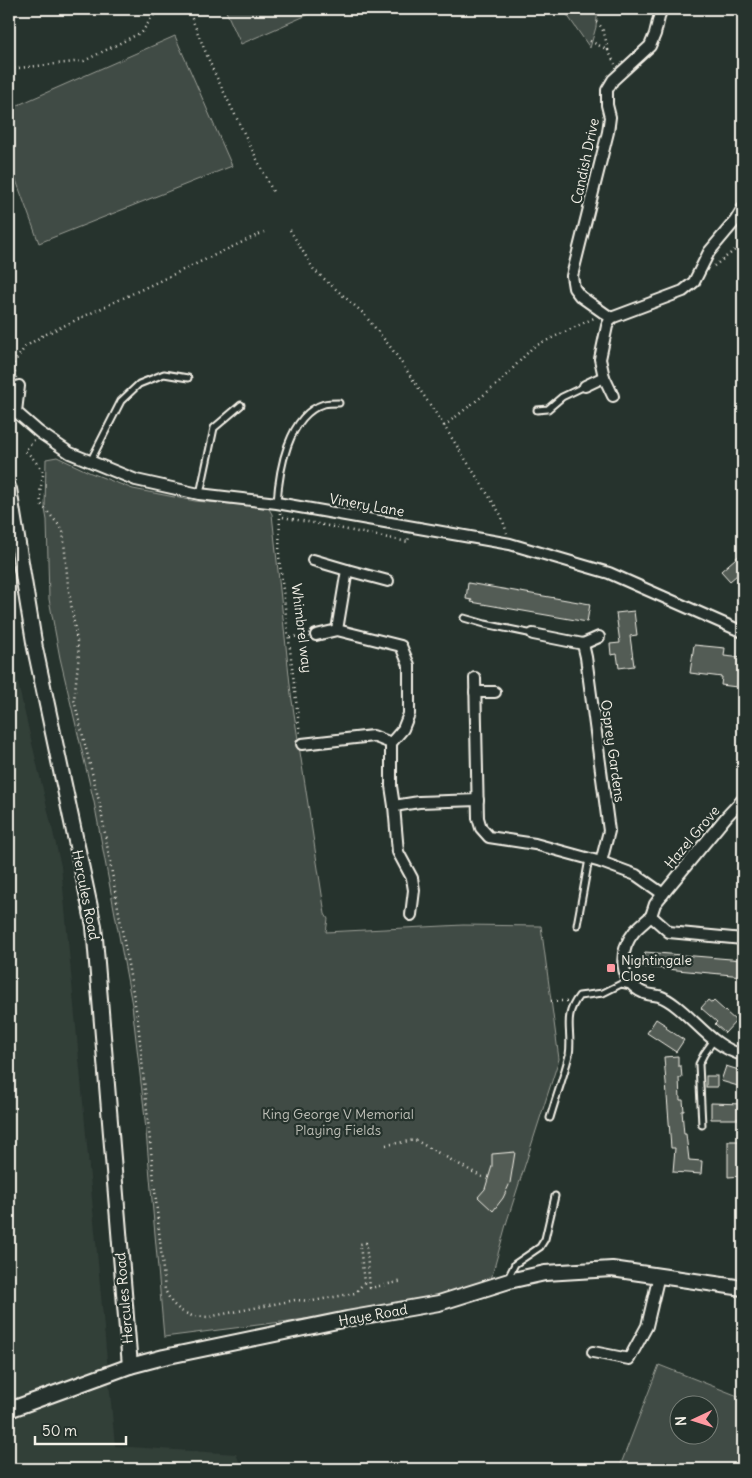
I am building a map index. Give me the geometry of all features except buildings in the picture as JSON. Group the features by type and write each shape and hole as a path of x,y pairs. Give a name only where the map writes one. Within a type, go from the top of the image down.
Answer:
{"street":[{"name":"Candish Drive","path":"608,316 580,296 574,288 572,276 608,132 610,117 607,105 607,90 613,80 650,46 655,34 660,9"},
{"path":"613,396 604,377 600,359 608,316 683,291 694,282 709,252 735,221 743,208"},
{"path":"585,386 604,377"},
{"name":"Vinery Lane","path":"19,386 16,412 39,432 70,453 136,480 200,494 278,504 510,544 609,573 743,632"},
{"name":"Hercules Road","path":"9,489 35,648 94,926 130,1366"},
{"path":"313,560 388,582"},
{"path":"337,630 347,570"},
{"path":"316,635 337,630 401,646 409,665 409,714 403,729 391,743 391,786 398,852 412,878 414,890 411,915"},
{"path":"532,634 583,644 599,637"},
{"name":"Osprey Gardens","path":"583,644 609,831 601,862"},
{"path":"475,678 478,818 481,828 489,836 535,844 601,862 636,875 663,894"},
{"path":"475,692 495,692"},
{"path":"302,744 373,736 391,743"},
{"name":"Hazel Grove","path":"634,986 627,978 624,965 625,946 635,931 651,916 655,904 663,894 743,799"},
{"path":"394,806 419,802 478,800"},
{"path":"651,916 669,932 743,939"},
{"path":"634,986 645,994 661,997 675,1005 714,1040 731,1052 743,1055"},
{"name":"Haye Road","path":"9,1410 130,1366 164,1356 348,1319 439,1304 505,1282 545,1273 612,1269 743,1288"},
{"path":"593,1352 630,1359 648,1326 659,1275"}],"lane":[{"path":"89,462 121,401 139,384 164,374 188,378"},
{"path":"537,410 548,409 562,396 585,386"},
{"path":"278,504 278,479 286,447 305,414 324,404 339,403"},
{"path":"200,494 214,428 241,406"},
{"path":"464,618 532,634"},
{"path":"577,925 590,859"},
{"path":"550,1118 569,1054 569,1012 576,1000 579,996 603,993 621,984 634,986"},
{"path":"702,1125 699,1064 714,1040"},
{"path":"505,1282 515,1264 540,1247 544,1239 555,1196"}],"path":[{"path":"9,69 84,61 142,32 158,9"},
{"path":"188,9 213,70 273,192"},
{"path":"594,21 603,28 608,50 622,73"},
{"path":"590,41 608,50"},
{"path":"290,230 314,270 362,313 392,349 501,515 510,544"},
{"path":"19,386 13,364 25,347 42,336 264,232"},
{"path":"694,282 743,244"},
{"path":"444,426 499,384 533,347 608,316"},
{"path":"39,432 25,452 32,457 42,470 41,504 63,530 66,546 68,585 79,654 74,700 100,805 138,1021 165,1290 172,1303 181,1312 192,1316 208,1317 295,1300 313,1301 355,1293 364,1283 360,1244 366,1244 370,1288 403,1281"},
{"name":"Whimbrel way","path":"278,504 280,516 279,556 302,744"},
{"path":"280,516 408,542 411,527"},
{"path":"290,637 316,635"},
{"path":"551,1001 576,1000"},
{"path":"386,1146 415,1140 484,1178"}],"shaded area":[{"path":"9,646 61,866 115,1446 236,1454 242,1469 9,1469"}],"green space":[{"path":"225,9 321,9 241,44"},
{"path":"563,9 598,9 596,27 590,48"},
{"path":"175,36 232,166 39,243 9,161 9,109"},
{"name":"King George V Memorial Playing Fields","path":"57,457 91,473 133,489 195,501 268,507 272,514 291,694 325,914 328,919 326,932 463,925 541,926 559,1059 507,1221 490,1283 458,1294 344,1314 164,1337 144,1109 132,1005 94,802 60,658 49,599 47,520 45,509 46,459"},
{"path":"659,1365 743,1398 742,1469 619,1469"}],"place":[{"name":"Nightingale Close","path":"611,968"}]}
